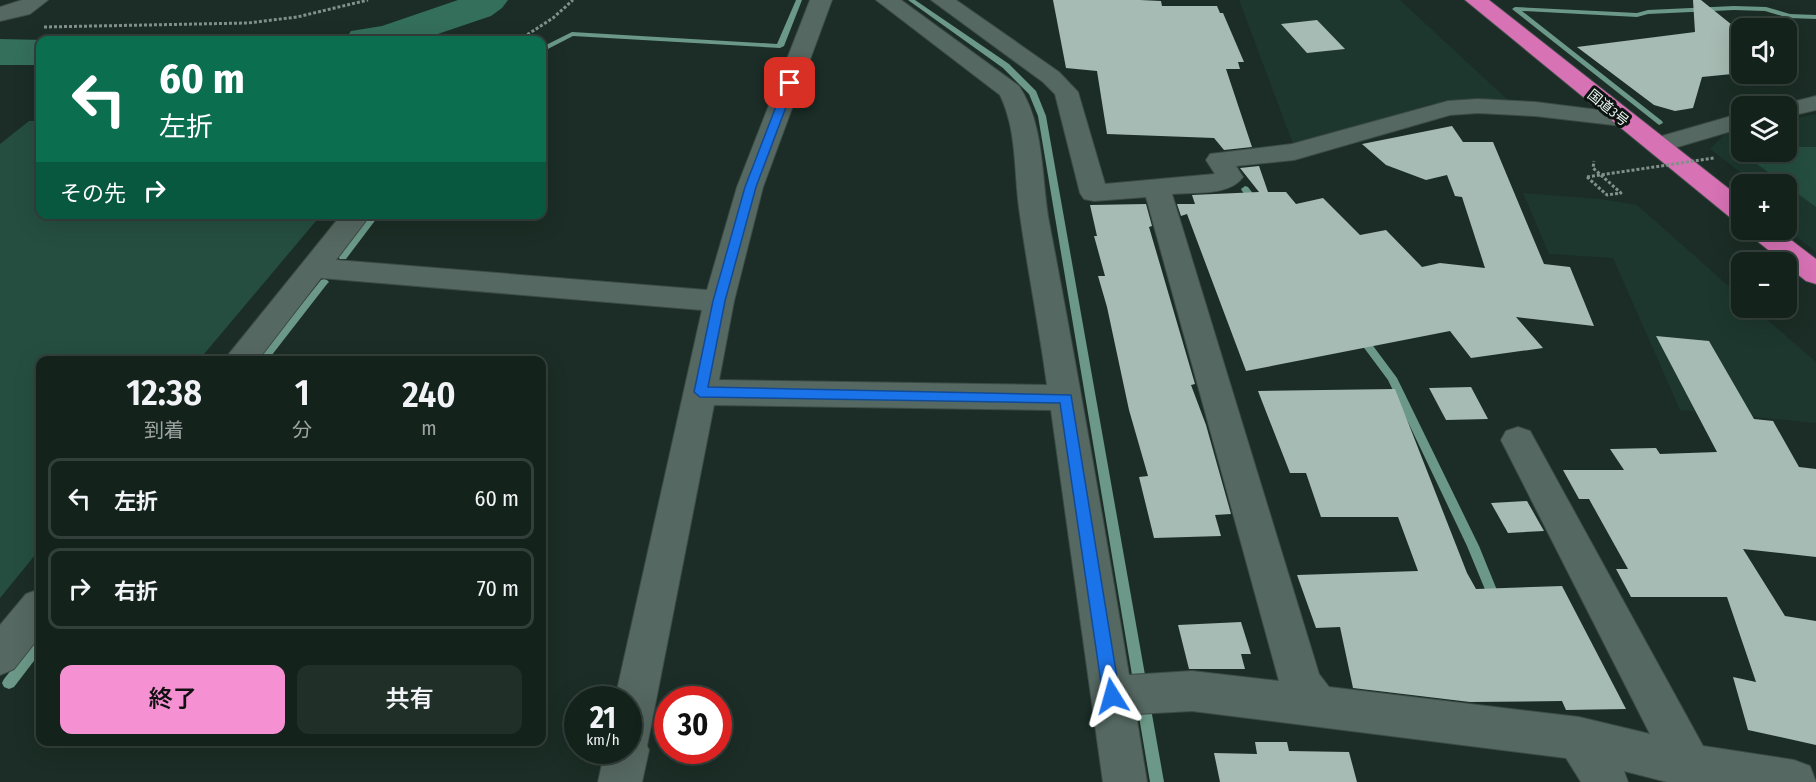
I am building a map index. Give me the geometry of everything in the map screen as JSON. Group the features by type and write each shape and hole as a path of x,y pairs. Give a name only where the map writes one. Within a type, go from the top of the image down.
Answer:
{"highway":[{"name":"国道3号","path":"1476,0 1731,204"},
{"path":"1774,240 1816,274"}],"street":[{"path":"0,14 22,9 37,0"},
{"path":"639,686 719,301 750,187 821,0"},
{"path":"887,0 1010,91 1018,105 1023,128 1031,199 1066,398 1125,782"},
{"path":"942,0 1051,77 1066,92 1094,193 1221,182 1230,177 1219,160 1294,152 1448,108 1478,106 1535,109 1622,119"},
{"path":"1797,107 1816,103"},
{"path":"1657,145 1731,123"},
{"path":"1157,188 1301,684 1318,706"},
{"path":"243,356 353,219"},
{"path":"314,268 719,301"},
{"path":"700,392 1066,398"},
{"path":"1518,440 1690,766"},
{"path":"0,656 36,611"},
{"path":"1112,696 1192,691 1579,738 1690,766 1794,782"},
{"path":"1579,738 1606,782"},
{"path":"620,782 624,764"}],"path":[{"path":"35,28 248,23 297,17 368,0"},
{"path":"525,36 553,18 573,0"},
{"path":"1593,161 1593,168 1621,193 1607,195 1587,177 1714,158"}],"shaded area":[{"path":"1239,0 1400,0 1510,102 1466,100 1432,104 1293,144"},
{"path":"1816,114 1816,252 1797,237 1797,174 1743,174 1710,149 1725,134 1731,132 1731,162 1797,162 1797,118"},
{"path":"29,121 36,121 36,219 318,219 202,356 36,356 36,554 0,598 0,144"},
{"path":"1797,147 1816,147 1816,207 1797,193 1797,174 1771,174 1754,162 1797,162"},
{"path":"1523,193 1600,199 1637,205 1731,288 1731,318 1765,318 1816,362 1816,423 1680,410 1613,258 1549,254"}],"building":[{"path":"1053,0 1140,0 1161,1 1162,6 1217,6 1220,13 1223,13 1244,62 1238,62 1240,69 1226,69 1252,147 1224,150 1214,138 1107,134 1097,71 1066,68"},
{"path":"1693,0 1701,0 1731,24 1731,74 1702,77 1693,108 1675,111 1654,105 1577,47 1695,32"},
{"path":"1317,20 1345,49 1307,53 1281,24"},
{"path":"1452,126 1463,142 1493,142 1544,264 1570,267 1594,326 1516,317 1543,348 1471,358 1450,331 1246,371 1187,214 1181,216 1177,204 1195,204 1192,195 1259,192 1240,168 1259,166 1268,192 1286,192 1296,204 1323,198 1360,235 1386,230 1422,267 1440,263 1485,268 1462,197 1455,196 1447,175 1426,180 1386,165 1362,144"},
{"path":"1146,204 1152,226 1149,227 1195,384 1191,385 1206,425 1231,514 1215,515 1221,536 1154,538 1139,477 1148,476 1129,410 1098,276 1105,276 1094,236 1097,236 1090,205"},
{"path":"1656,336 1709,341 1754,419 1773,421 1799,467 1816,469 1816,557 1743,549 1785,616 1816,621 1816,745 1748,730 1733,677 1756,682 1727,597 1631,597 1616,569 1628,569 1589,499 1579,499 1563,470 1624,470 1610,449 1656,448 1660,454 1717,452"},
{"path":"1471,387 1488,419 1446,420 1429,388"},
{"path":"1395,389 1467,573 1476,589 1562,586 1626,709 1566,710 1562,701 1470,702 1353,688 1340,627 1316,628 1297,575 1418,571 1398,517 1321,517 1306,473 1290,473 1258,391"},
{"path":"1527,501 1544,531 1508,533 1491,503"},
{"path":"1241,622 1251,654 1241,654 1245,669 1189,669 1178,625"},
{"path":"1255,742 1287,742 1289,751 1349,752 1357,782 1220,782 1214,753 1257,754"}],"waterway":[{"path":"393,36 477,7 488,0"},
{"path":"546,48 572,34 780,46 799,0"},
{"path":"911,0 1006,66 1033,93 1042,116 1157,782"},
{"path":"1659,123 1515,9 1637,15 1648,12 1734,8 1766,9 1789,16 1816,17"},
{"path":"0,52 36,52"},
{"path":"1245,189 1257,204"},
{"path":"343,257 372,219"},
{"path":"265,356 324,282"},
{"path":"1361,337 1392,378 1473,546 1495,600"},
{"path":"9,683 36,649"}],"route":[{"path":"790,83 750,187 719,301 700,392 1066,398 1112,696"}]}
